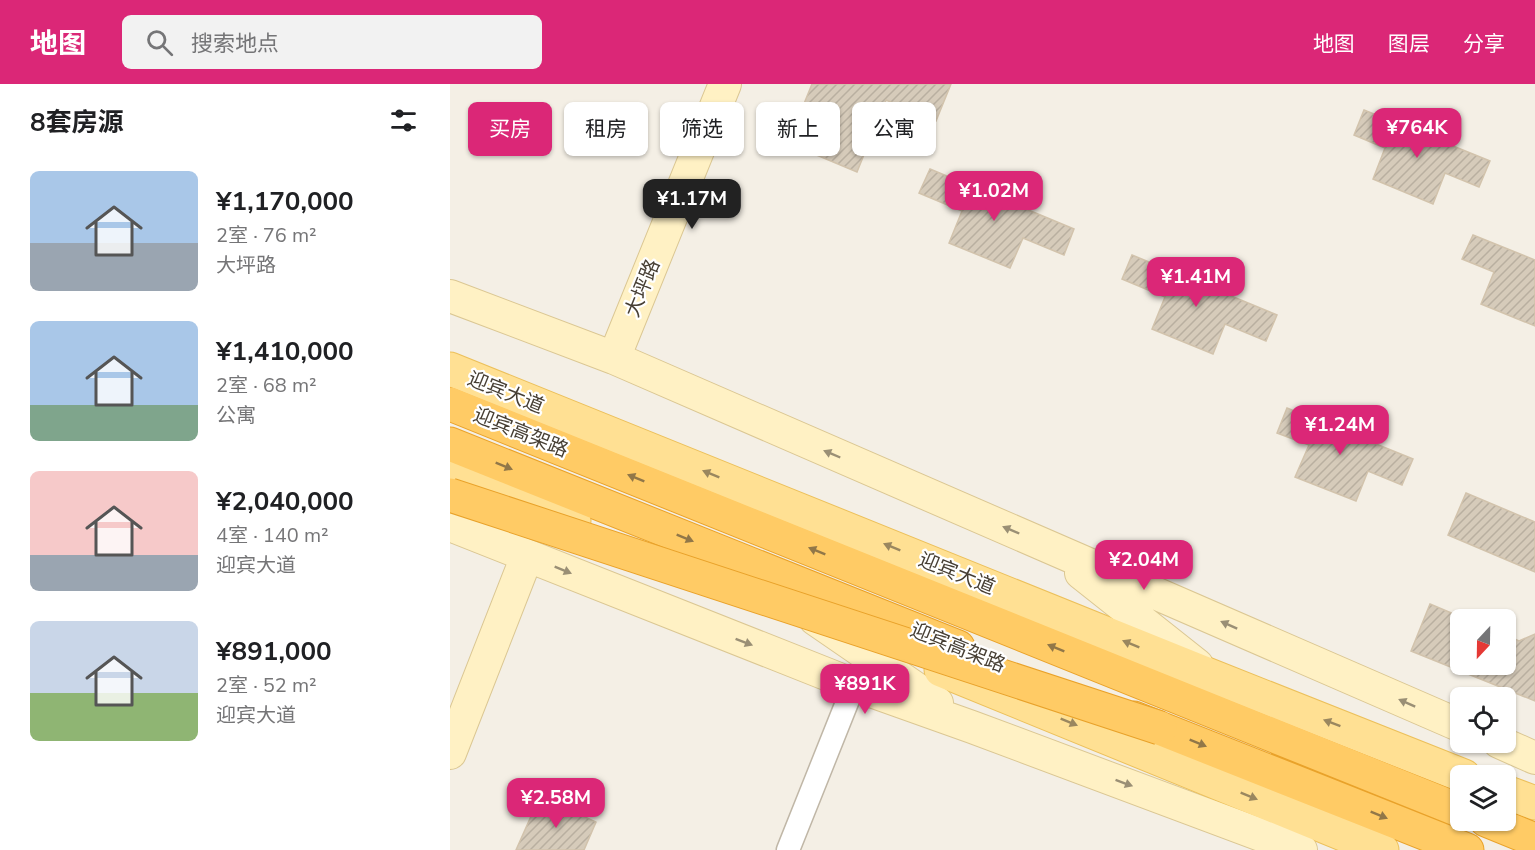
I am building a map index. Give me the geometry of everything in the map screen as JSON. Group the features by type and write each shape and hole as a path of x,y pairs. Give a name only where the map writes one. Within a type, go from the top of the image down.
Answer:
{"highway":[{"name":"迎宾高架路","path":"450,404 1450,807"},
{"name":"迎宾高架路","path":"450,444 1467,850"},
{"path":"450,495 1160,728"},
{"path":"1513,831 1535,840"}],"main road":[{"name":"迎宾大道","path":"450,369 1450,770"},
{"path":"450,471 1382,850"},
{"path":"1516,796 1535,803"}],"street":[{"name":"大坪路","path":"614,358 725,84"},
{"path":"450,296 614,358 1450,721"},
{"path":"450,525 854,685 1301,850"},
{"path":"1048,546 1209,675"},
{"path":"450,753 527,556"},
{"path":"814,619 972,727"},
{"path":"788,850 854,685"},
{"path":"1516,750 1535,758"}],"building":[{"path":"812,84 951,84 936,121 936,102 891,102 886,100 885,102 852,102 852,156 863,156 857,172 819,156 840,156 840,102 805,102"},
{"path":"1364,110 1490,161 1479,187 1445,173 1433,204 1373,179 1385,148 1354,135"},
{"path":"930,169 1074,229 1064,255 1023,238 1010,268 949,243 962,211 919,193"},
{"path":"1473,235 1535,260 1535,326 1481,304 1494,272 1462,259"},
{"path":"1132,255 1277,315 1266,341 1225,324 1213,354 1152,329 1165,297 1122,279"},
{"path":"1287,408 1413,459 1402,485 1368,471 1356,501 1295,477 1309,445 1277,433"},
{"path":"1466,493 1535,522 1535,572 1448,535"},
{"path":"1430,604 1450,612 1450,667 1411,651"},
{"path":"1535,634 1535,701 1516,693 1516,687 1500,687 1471,675 1516,675 1516,640 1519,641"},
{"path":"540,796 596,822 584,850 516,850"}]}
